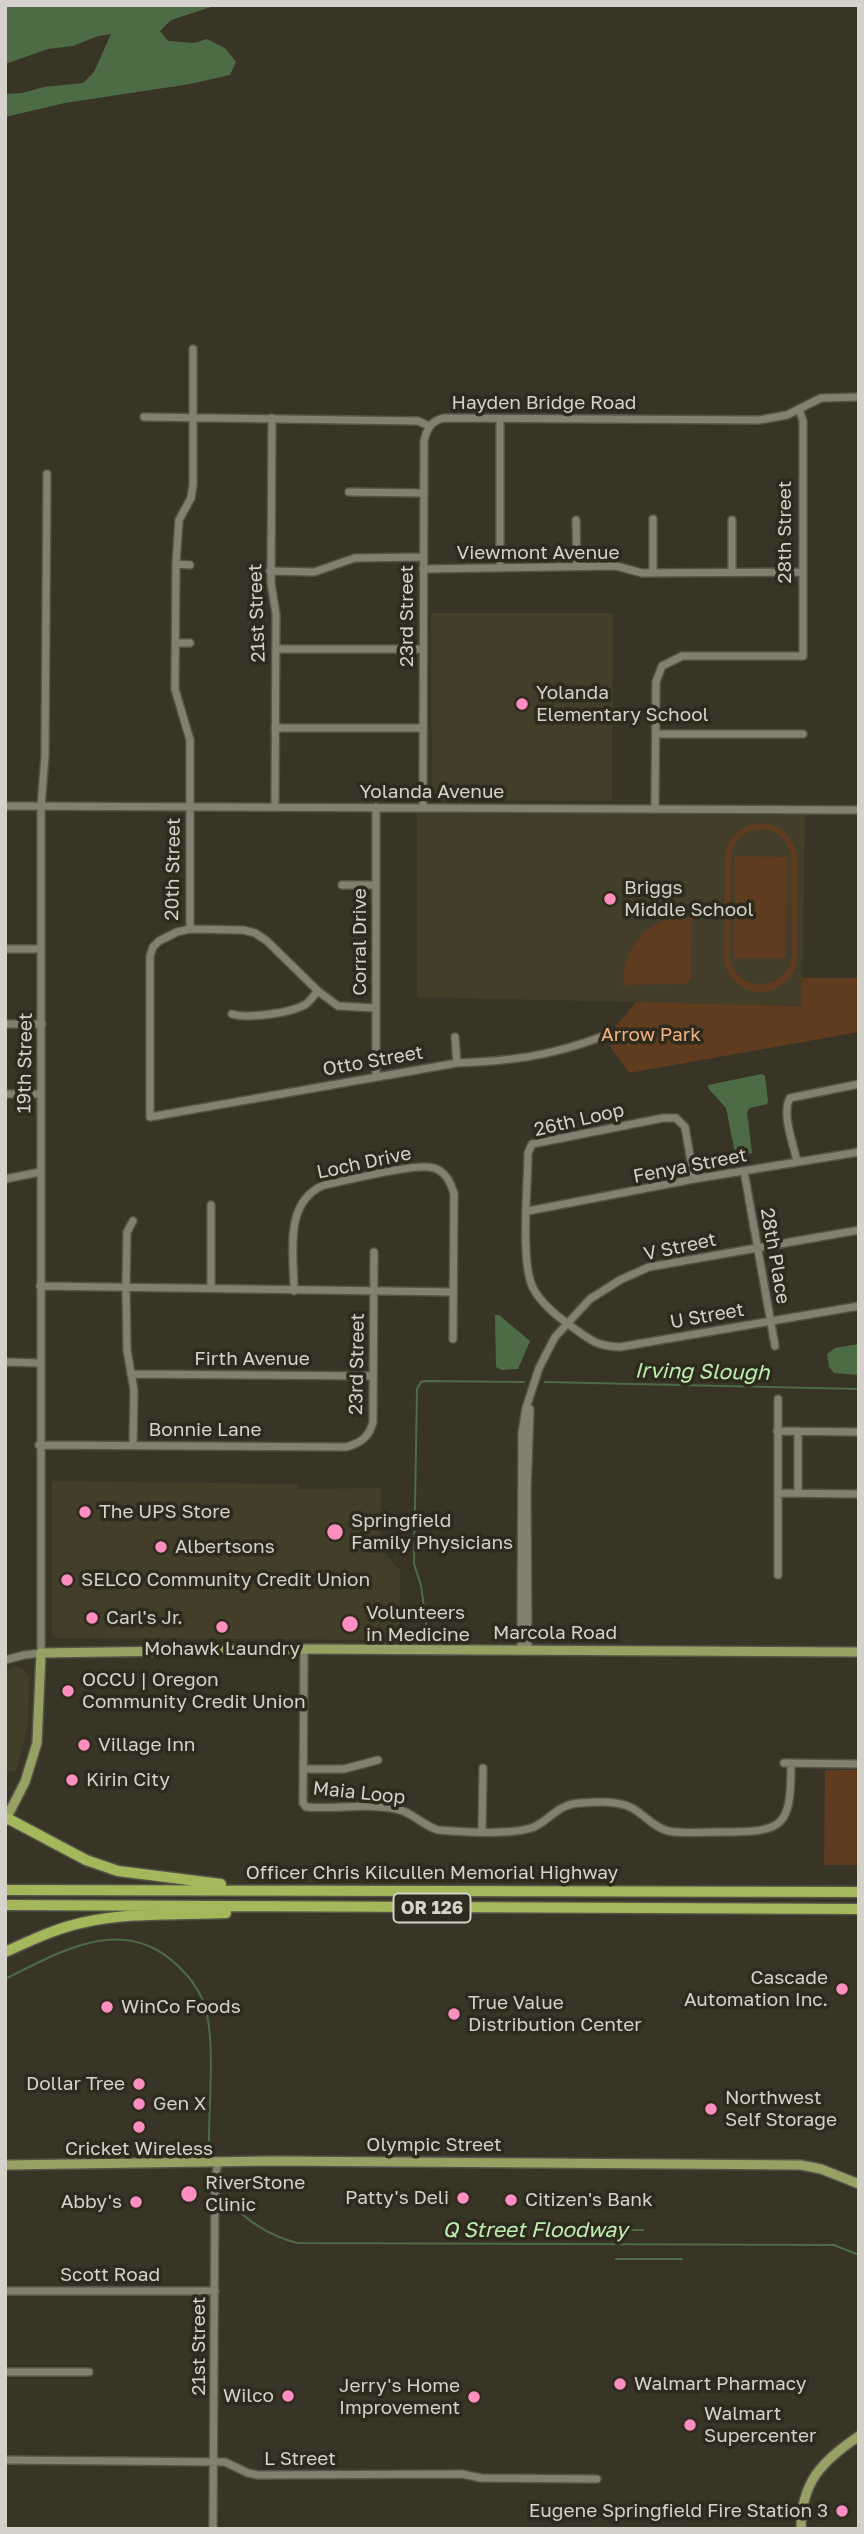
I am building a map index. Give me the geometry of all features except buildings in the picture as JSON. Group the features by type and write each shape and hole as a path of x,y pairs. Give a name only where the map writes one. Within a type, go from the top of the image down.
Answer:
{"highway":[{"path":"6,1819 86,1860 118,1871 171,1880 288,1890"},
{"name":"Officer Chris Kilcullen Memorial Highway","path":"5,1889 859,1892"},
{"name":"Officer Chris Kilcullen Memorial Highway","path":"5,1905 859,1909"},
{"path":"5,1952 59,1929 94,1920 128,1916 337,1908"}],"main road":[{"name":"Marcola Road","path":"41,1653 304,1649 859,1652"},
{"path":"6,1819 17,1802 33,1763 37,1743 41,1653"},
{"name":"Olympic Street","path":"5,2165 801,2165 821,2169 859,2184"},
{"path":"801,2529 809,2484 822,2464 859,2436"}],"street":[{"name":"20th Street","path":"150,1116 150,956 159,941 190,929 190,740 175,689 176,530 191,498 193,485 193,349"},
{"name":"Hayden Bridge Road","path":"144,417 418,421 429,426 435,420 444,418 759,420 776,418 821,398 859,397"},
{"name":"28th Street","path":"656,734 656,682 662,666 671,659 682,656 803,656 803,421 799,409"},
{"name":"21st Street","path":"272,418 270,571 276,614 275,807"},
{"path":"500,419 500,568"},
{"name":"23rd Street","path":"423,807 424,441 429,426"},
{"name":"19th Street","path":"41,1653 41,807 45,756 47,474"},
{"path":"349,492 424,492"},
{"path":"653,519 653,573"},
{"path":"576,520 576,566"},
{"path":"732,520 732,572"},
{"path":"270,571 314,572 355,558 423,557"},
{"path":"176,564 190,565"},
{"name":"Viewmont Avenue","path":"423,569 616,566 653,573 803,572"},
{"path":"176,643 190,643"},
{"path":"276,649 423,649"},
{"path":"275,728 423,728"},
{"path":"655,809 656,734 803,734"},
{"name":"Yolanda Avenue","path":"5,806 859,810"},
{"name":"Corral Drive","path":"376,807 376,1077"},
{"path":"342,885 376,886"},
{"path":"190,929 243,930 255,933 338,1006 376,1008"},
{"path":"5,949 41,949"},
{"path":"232,1014 246,1017 293,1009 306,1003 318,991"},
{"path":"5,1024 42,1024"},
{"path":"455,1037 457,1063"},
{"name":"Otto Street","path":"150,1116 457,1063 505,1061 547,1055 601,1037"},
{"path":"797,1162 788,1118 787,1103 790,1098 859,1084"},
{"path":"5,1094 40,1094"},
{"name":"26th Loop","path":"566,1323 543,1302 530,1279 527,1261 527,1211 528,1149 531,1144 663,1118 676,1118 685,1127 694,1180"},
{"name":"Fenya Street","path":"527,1211 859,1152"},
{"name":"Loch Drive","path":"294,1291 295,1222 303,1199 312,1190 324,1185 427,1166 443,1173 450,1181 454,1193 453,1339"},
{"name":"28th Place","path":"744,1171 775,1346"},
{"path":"5,1179 40,1172"},
{"path":"211,1205 211,1288"},
{"path":"132,1221 127,1232 126,1287 127,1350 134,1390 133,1445"},
{"name":"V Street","path":"524,1650 522,1433 529,1398 542,1360 566,1323 603,1290 649,1267 859,1230"},
{"name":"23rd Street","path":"367,1436 373,1422 373,1252"},
{"path":"40,1286 453,1292"},
{"name":"U Street","path":"566,1323 589,1340 606,1346 620,1347 859,1306"},
{"path":"5,1362 40,1363"},
{"name":"Firth Avenue","path":"131,1374 373,1376"},
{"path":"778,1399 778,1575"},
{"path":"777,1431 859,1432"},
{"path":"798,1431 798,1493"},
{"name":"Bonnie Lane","path":"40,1445 346,1447 367,1436"},
{"path":"778,1493 859,1494"},
{"path":"304,1649 303,1769 344,1769 378,1760"},
{"path":"5,1660 41,1653"},
{"name":"Maia Loop","path":"303,1769 303,1803 306,1807 396,1809 411,1814 438,1830 525,1830 541,1823 562,1806 577,1803 623,1804 658,1828 668,1831 763,1831 781,1821 791,1803 788,1763 859,1764"},
{"path":"482,1831 483,1768"},
{"name":"21st Street","path":"213,2529 215,2178 218,2163"},
{"name":"Scott Road","path":"5,2291 215,2291"},
{"path":"5,2372 89,2372"},
{"name":"L Street","path":"5,2460 225,2462 258,2475 462,2474 481,2479 597,2479"}],"shaded area":[{"path":"5,5 217,5 171,20 160,31 168,41 194,43 207,39 225,48 236,62 230,75 190,84 65,103 5,117 5,94 83,83 94,72 111,34 73,46 48,49 5,64"},
{"name":"Yolanda Elementary School","path":"431,613 613,613 612,801 436,800 432,795"},
{"name":"Briggs Middle School","path":"417,813 805,815 802,1006 417,997"},
{"path":"762,1074 765,1076 767,1104 750,1108 747,1112 752,1153 736,1158 726,1108 708,1085"},
{"path":"495,1315 499,1315 530,1341 518,1369 502,1370 496,1367"},
{"path":"859,1344 859,1375 834,1373 829,1367 827,1354 835,1348"},
{"path":"52,1481 298,1484 299,1489 381,1488 380,1548 400,1570 400,1640 55,1638 52,1635"},
{"path":"15,1667 23,1669 29,1678 28,1726 16,1771 5,1772 5,1671"}],"green space":[{"path":"771,824 782,830 790,838 797,854 798,949 795,968 784,984 759,992 738,984 724,961 725,853 734,835 744,827","holes":["764,829 775,832 784,839 791,854 792,955 789,967 782,976 773,982 753,983 743,979 730,960 731,854 736,843 747,832"]},
{"path":"735,856 787,857 786,958 734,958"},
{"path":"674,918 692,918 691,978 686,984 623,985 627,962 636,942 652,927"},
{"name":"Arrow Park","path":"802,978 859,978 859,1032 629,1073 610,1046 612,1031 636,1002 801,1006"},
{"path":"825,1770 859,1770 859,1865 824,1865"}],"waterway":[{"path":"428,1638 421,1585 414,1564 417,1389 421,1382 425,1381 524,1382"},
{"name":"Irving Slough","path":"545,1382 859,1389"},
{"name":"Q Street Floodway","path":"5,1979 69,1949 113,1939 135,1941 156,1950 177,1965 196,1987 207,2014 211,2065 209,2153"},
{"name":"Q Street Floodway","path":"223,2198 257,2225 297,2243 834,2245 859,2255"},
{"path":"544,2229 575,2230"},
{"path":"615,2230 643,2230"},
{"path":"616,2259 682,2259"}],"place":[{"name":"Yolanda Elementary School","path":"522,704"},
{"name":"Briggs Middle School","path":"610,899"},
{"name":"The UPS Store","path":"85,1512"},
{"name":"Springfield Family Physicians","path":"335,1532"},
{"name":"Albertsons","path":"161,1547"},
{"name":"SELCO Community Credit Union","path":"67,1580"},
{"name":"Carl's Jr.","path":"92,1618"},
{"name":"Volunteers in Medicine","path":"350,1624"},
{"name":"Mohawk Laundry","path":"222,1627"},
{"name":"OCCU | Oregon Community Credit Union","path":"68,1691"},
{"name":"Village Inn","path":"84,1745"},
{"name":"Kirin City","path":"72,1780"},
{"name":"Cascade Automation Inc.","path":"842,1989"},
{"name":"WinCo Foods","path":"107,2007"},
{"name":"True Value Distribution Center","path":"454,2014"},
{"name":"Dollar Tree","path":"139,2084"},
{"name":"Gen X","path":"139,2104"},
{"name":"Northwest Self Storage","path":"711,2109"},
{"name":"Cricket Wireless","path":"139,2127"},
{"name":"RiverStone Clinic","path":"189,2194"},
{"name":"Patty's Deli","path":"463,2198"},
{"name":"Citizen's Bank","path":"511,2200"},
{"name":"Abby's","path":"136,2202"},
{"name":"Walmart Pharmacy","path":"620,2384"},
{"name":"Wilco","path":"288,2396"},
{"name":"Jerry's Home Improvement","path":"474,2397"},
{"name":"Walmart Supercenter","path":"690,2425"},
{"name":"Eugene Springfield Fire Station 3","path":"842,2511"}]}
